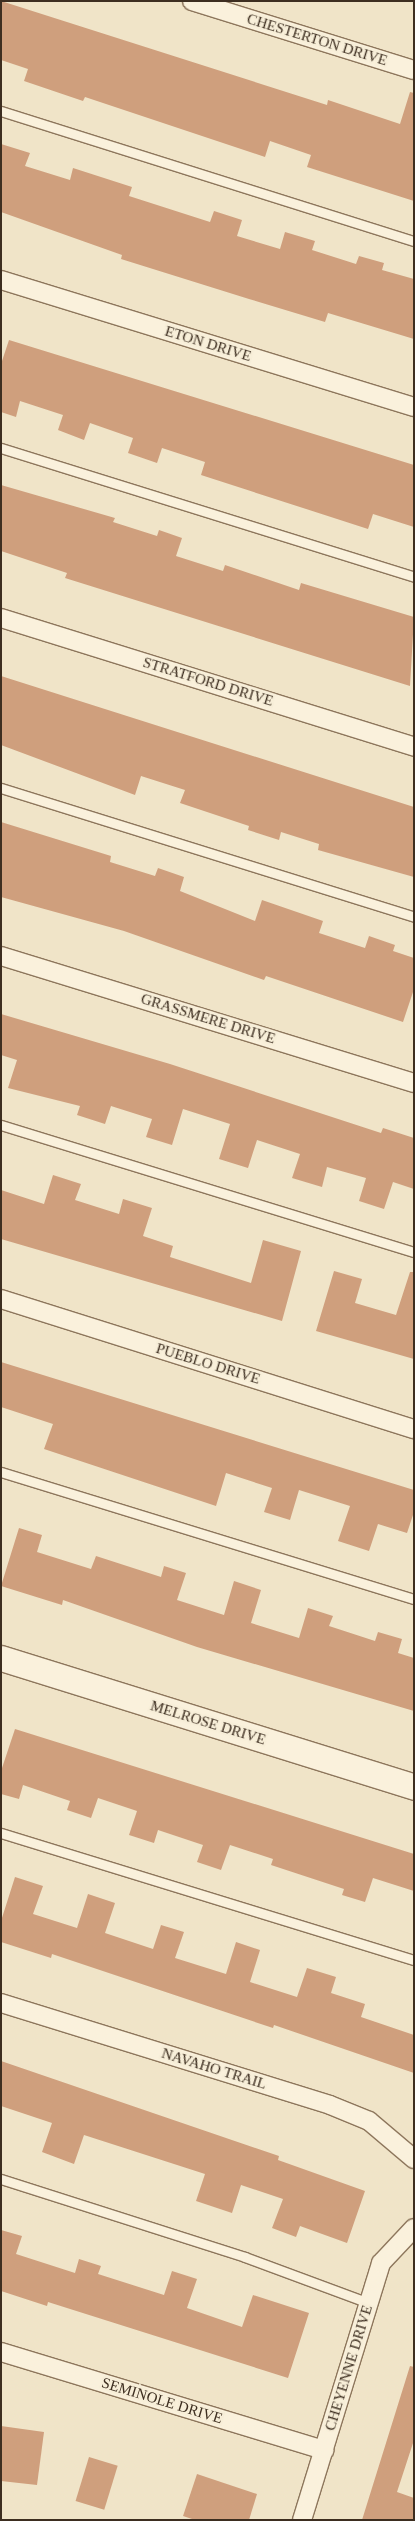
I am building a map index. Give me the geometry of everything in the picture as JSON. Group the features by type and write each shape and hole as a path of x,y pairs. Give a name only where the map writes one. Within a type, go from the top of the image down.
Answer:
{"street":[{"name":"CHESTERTON DRIVE","path":"192,1 414,70"},
{"name":"ETON DRIVE","path":"1,280 414,407"},
{"name":"STRATFORD DRIVE","path":"1,618 414,747"},
{"name":"GRASSMERE DRIVE","path":"1,956 414,1083"},
{"name":"PUEBLO DRIVE","path":"1,1299 414,1429"},
{"name":"MELROSE DRIVE","path":"1,1658 414,1787"},
{"name":"NAVAHO TRAIL","path":"1,2002 330,2105 369,2121 414,2159"},
{"name":"CHEYENNE DRIVE","path":"302,2520 381,2264 414,2228"},
{"name":"SEMINOLE DRIVE","path":"1,2352 324,2450"}],"lane":[{"path":"1,111 414,241"},
{"path":"1,448 414,576"},
{"path":"1,788 414,917"},
{"path":"1,1125 414,1252"},
{"path":"1,1472 414,1599"},
{"path":"1,1833 414,1960"},
{"path":"1,2179 245,2256 369,2303"}],"building":[{"path":"1,1 327,105 328,100 400,124 410,92 414,93 414,201 307,167 311,155 270,141 265,157 85,97 83,101 24,81 28,69 1,60"},
{"path":"1,144 30,153 25,166 70,180 73,168 132,187 129,196 210,222 214,211 242,220 237,236 280,249 285,232 315,241 312,250 356,264 359,256 384,263 382,270 414,279 414,339 328,313 325,322 249,299 121,259 122,255 1,212"},
{"path":"9,340 414,465 414,527 373,514 368,529 201,475 205,462 162,448 157,463 128,453 133,438 90,423 84,440 58,430 63,415 20,401 16,417 1,412 1,364"},
{"path":"1,485 115,518 113,522 157,536 159,530 182,538 176,556 223,571 225,565 299,590 301,583 414,617 410,686 65,578 67,573 1,551"},
{"path":"1,676 414,807 414,877 318,850 319,844 281,832 279,840 248,830 249,826 180,803 185,790 141,776 135,795 1,745"},
{"path":"1,822 111,856 110,862 155,876 158,868 184,877 180,891 255,921 262,900 323,921 319,933 365,948 369,936 395,945 393,951 414,958 414,989 403,1022 266,976 264,980 124,931 1,897"},
{"path":"1,1014 170,1064 381,1133 383,1128 414,1138 414,1189 393,1182 384,1209 359,1201 366,1178 327,1167 322,1187 292,1178 300,1154 257,1140 248,1168 219,1159 230,1124 183,1109 172,1145 146,1137 152,1119 111,1106 105,1124 77,1115 80,1106 8,1088 17,1060 1,1055"},
{"path":"53,1175 81,1184 75,1200 119,1214 123,1199 152,1208 143,1236 173,1246 170,1257 251,1283 263,1240 301,1251 282,1321 1,1239 1,1190 44,1204"},
{"path":"334,1271 362,1279 355,1303 396,1315 410,1272 414,1272 414,1359 316,1331"},
{"path":"1,1362 414,1490 414,1512 407,1533 378,1524 369,1551 338,1541 350,1506 299,1490 290,1520 264,1512 272,1488 226,1473 216,1506 44,1449 53,1424 1,1407"},
{"path":"19,1528 42,1535 37,1552 91,1569 96,1556 161,1577 164,1566 186,1573 177,1600 224,1615 234,1581 261,1590 251,1623 299,1638 308,1608 333,1616 329,1626 375,1641 378,1632 402,1639 398,1653 414,1658 414,1711 197,1647 63,1600 62,1605 1,1586"},
{"path":"15,1729 414,1854 414,1891 373,1878 365,1902 342,1895 344,1889 271,1865 273,1859 230,1845 221,1870 197,1862 203,1845 158,1830 154,1843 129,1835 137,1811 98,1798 91,1818 67,1810 70,1801 23,1785 19,1799 1,1794 1,1771"},
{"path":"15,1877 43,1886 33,1914 77,1928 88,1894 115,1903 105,1933 153,1949 161,1925 184,1932 175,1958 226,1974 236,1942 260,1950 250,1982 297,1997 307,1968 336,1977 331,1993 365,2004 361,2017 414,2035 414,2073 274,2025 273,2028 52,1954 51,1958 1,1942 1,1921"},
{"path":"1,2061 279,2156 278,2160 365,2191 347,2243 300,2226 296,2237 272,2228 283,2199 241,2185 232,2213 196,2201 205,2174 84,2135 74,2164 42,2152 52,2123 1,2106"},
{"path":"1,2230 22,2236 16,2254 75,2273 79,2259 101,2266 98,2274 164,2295 172,2271 197,2279 187,2308 242,2327 253,2295 309,2313 288,2378 48,2302 47,2306 1,2291"},
{"path":"410,2366 414,2367 414,2440 397,2492 414,2498 414,2520 362,2520"},
{"path":"1,2426 44,2432 37,2485 1,2481"},
{"path":"89,2457 118,2466 104,2510 76,2501"},
{"path":"197,2474 257,2494 249,2520 195,2520 183,2516"}]}
